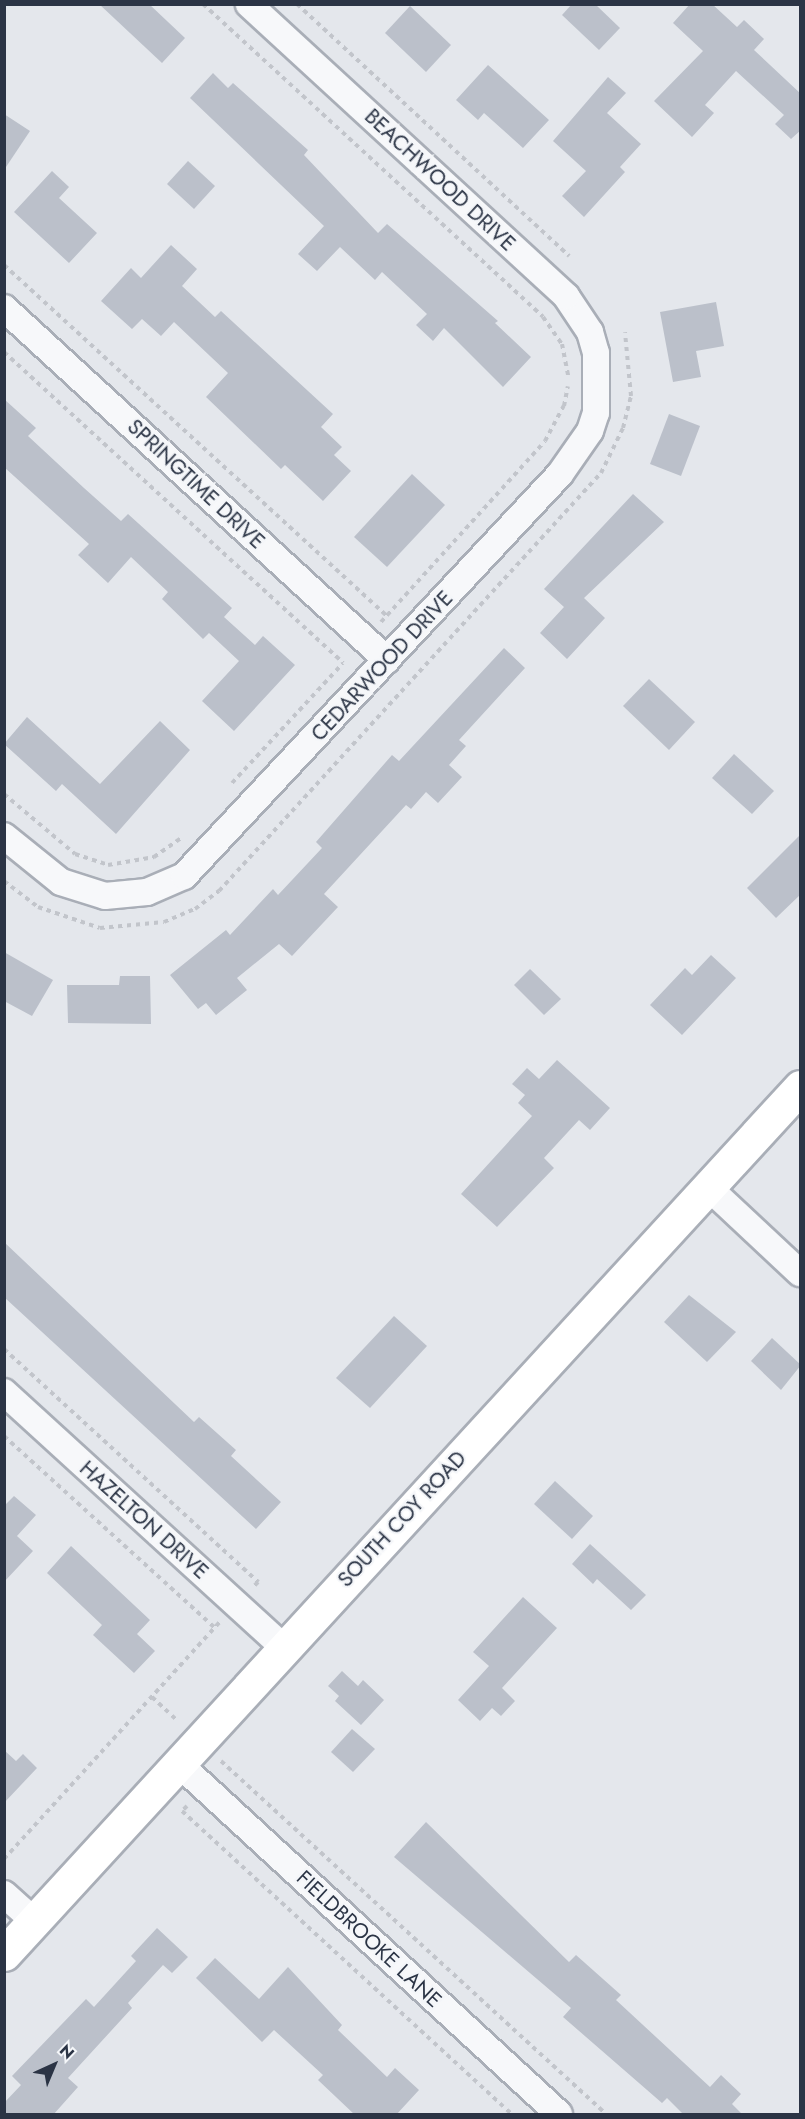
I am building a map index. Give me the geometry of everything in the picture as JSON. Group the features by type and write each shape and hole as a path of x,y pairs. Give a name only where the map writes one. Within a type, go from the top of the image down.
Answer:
{"street":[{"name":"BEACHWOOD DRIVE","path":"249,4 566,296 590,332 599,376"},
{"name":"SPRINGTIME DRIVE","path":"4,308 387,660"},
{"name":"CEDARWOOD DRIVE","path":"4,836 61,882 105,896 147,892 184,876 200,864 571,461 596,413 599,376"},
{"name":"SOUTH COY ROAD","path":"4,1954 801,1087"},
{"path":"708,1187 801,1273"},
{"name":"HAZELTON DRIVE","path":"4,1392 284,1648"},
{"name":"FIELDBROOKE LANE","path":"178,1763 559,2115"},
{"path":"4,1894 34,1921"}],"path":[{"path":"203,4 543,317 566,359 564,406 545,441 376,627"},
{"path":"297,4 569,256"},
{"path":"4,265 395,624"},
{"path":"4,352 343,663"},
{"path":"227,789 347,658"},
{"path":"4,794 69,850 108,865 154,857 184,836"},
{"path":"4,1436 214,1628"},
{"path":"6,1856 152,1697"},
{"path":"512,2115 182,1811 225,1764 606,2115"}],"building":[{"path":"99,4 149,4 185,38 162,63"},
{"path":"572,4 595,4 620,28 599,50 562,15"},
{"path":"690,4 712,4 737,27 744,20 764,39 754,50 801,94 801,130 791,139 775,124 784,115 736,71 705,105 714,113 692,137 654,101 703,51 673,23"},
{"path":"410,6 451,45 426,72 385,33"},
{"path":"488,65 549,120 523,148 484,113 478,120 456,100"},
{"path":"213,73 228,88 233,83 308,150 304,155 378,233 387,224 498,321 495,323 531,357 503,387 444,328 433,341 416,325 427,314 382,272 375,280 340,247 317,271 298,254 324,226 190,98"},
{"path":"608,77 626,93 607,113 641,144 620,167 625,172 584,217 562,196 586,171 553,141"},
{"path":"4,114 30,131 4,170"},
{"path":"188,161 215,186 194,209 167,184"},
{"path":"52,171 69,187 59,198 97,233 69,263 14,212"},
{"path":"171,245 197,269 182,286 215,317 221,311 333,414 321,427 342,447 334,455 351,471 323,501 285,465 281,469 206,397 228,373 174,322 161,336 142,319 132,329 101,301 131,268 141,278"},
{"path":"716,302 724,346 696,351 701,377 673,382 660,312"},
{"path":"4,399 36,428 28,436 84,488 121,521 128,514 232,608 224,617 255,645 263,636 295,665 234,731 202,701 239,661 209,633 203,639 162,599 168,592 131,557 108,583 78,555 89,544 4,467"},
{"path":"669,414 700,426 681,476 650,464"},
{"path":"412,474 445,505 387,567 354,537"},
{"path":"633,494 664,522 584,598 605,618 567,659 540,633 564,607 544,589"},
{"path":"504,648 525,668 459,740 466,746 449,765 462,777 438,803 426,792 411,809 406,805 324,894 338,907 292,956 279,944 237,978 247,990 216,1015 206,1003 198,1009 170,975 226,930 230,935 273,889 278,895 322,848 316,842 392,755 399,761"},
{"path":"649,679 695,722 669,750 623,706"},
{"path":"27,717 100,784 160,721 190,750 116,834 62,784 56,791 4,744"},
{"path":"734,754 774,791 752,814 712,778"},
{"path":"801,834 801,894 776,918 747,888"},
{"path":"4,952 53,980 32,1016 4,1001"},
{"path":"711,955 736,978 682,1035 650,1005 685,968 692,975"},
{"path":"530,969 561,999 544,1015 514,985"},
{"path":"120,976 150,976 151,1024 68,1023 67,985 119,985"},
{"path":"557,1060 610,1108 590,1130 579,1120 544,1158 554,1168 497,1227 461,1194 532,1116 518,1103 525,1095 512,1084 527,1068 539,1079"},
{"path":"4,1242 194,1422 199,1417 236,1450 231,1456 281,1502 256,1529 4,1297"},
{"path":"689,1295 736,1332 707,1362 664,1322"},
{"path":"394,1316 427,1346 370,1408 336,1378"},
{"path":"772,1338 801,1365 781,1390 751,1361"},
{"path":"555,1481 593,1516 572,1539 534,1504"},
{"path":"14,1496 36,1515 17,1536 33,1551 4,1582 4,1506"},
{"path":"590,1544 646,1595 631,1610 597,1579 593,1584 572,1564"},
{"path":"71,1546 150,1620 137,1634 155,1651 134,1673 93,1635 102,1625 47,1573"},
{"path":"523,1597 557,1628 502,1688 515,1701 501,1716 492,1708 480,1721 458,1700 489,1666 473,1652"},
{"path":"342,1671 358,1686 363,1680 384,1700 361,1725 335,1701 339,1696 328,1686"},
{"path":"352,1729 375,1749 353,1772 331,1752"},
{"path":"4,1750 16,1761 23,1754 37,1768 4,1803"},
{"path":"426,1822 569,1962 576,1955 621,1995 616,2000 710,2087 721,2075 741,2094 732,2104 743,2115 684,2115 667,2098 662,2103 563,2017 571,2008 394,1857"},
{"path":"157,1928 188,1957 172,1973 163,1965 128,2003 132,2008 68,2078 78,2087 53,2115 4,2115 4,2103 21,2085 12,2076 86,1999 94,2007 136,1961 131,1956"},
{"path":"215,1958 259,1999 288,1967 342,2025 338,2030 387,2077 395,2068 419,2090 396,2115 355,2115 318,2080 323,2075 274,2030 262,2042 196,1978"}]}
